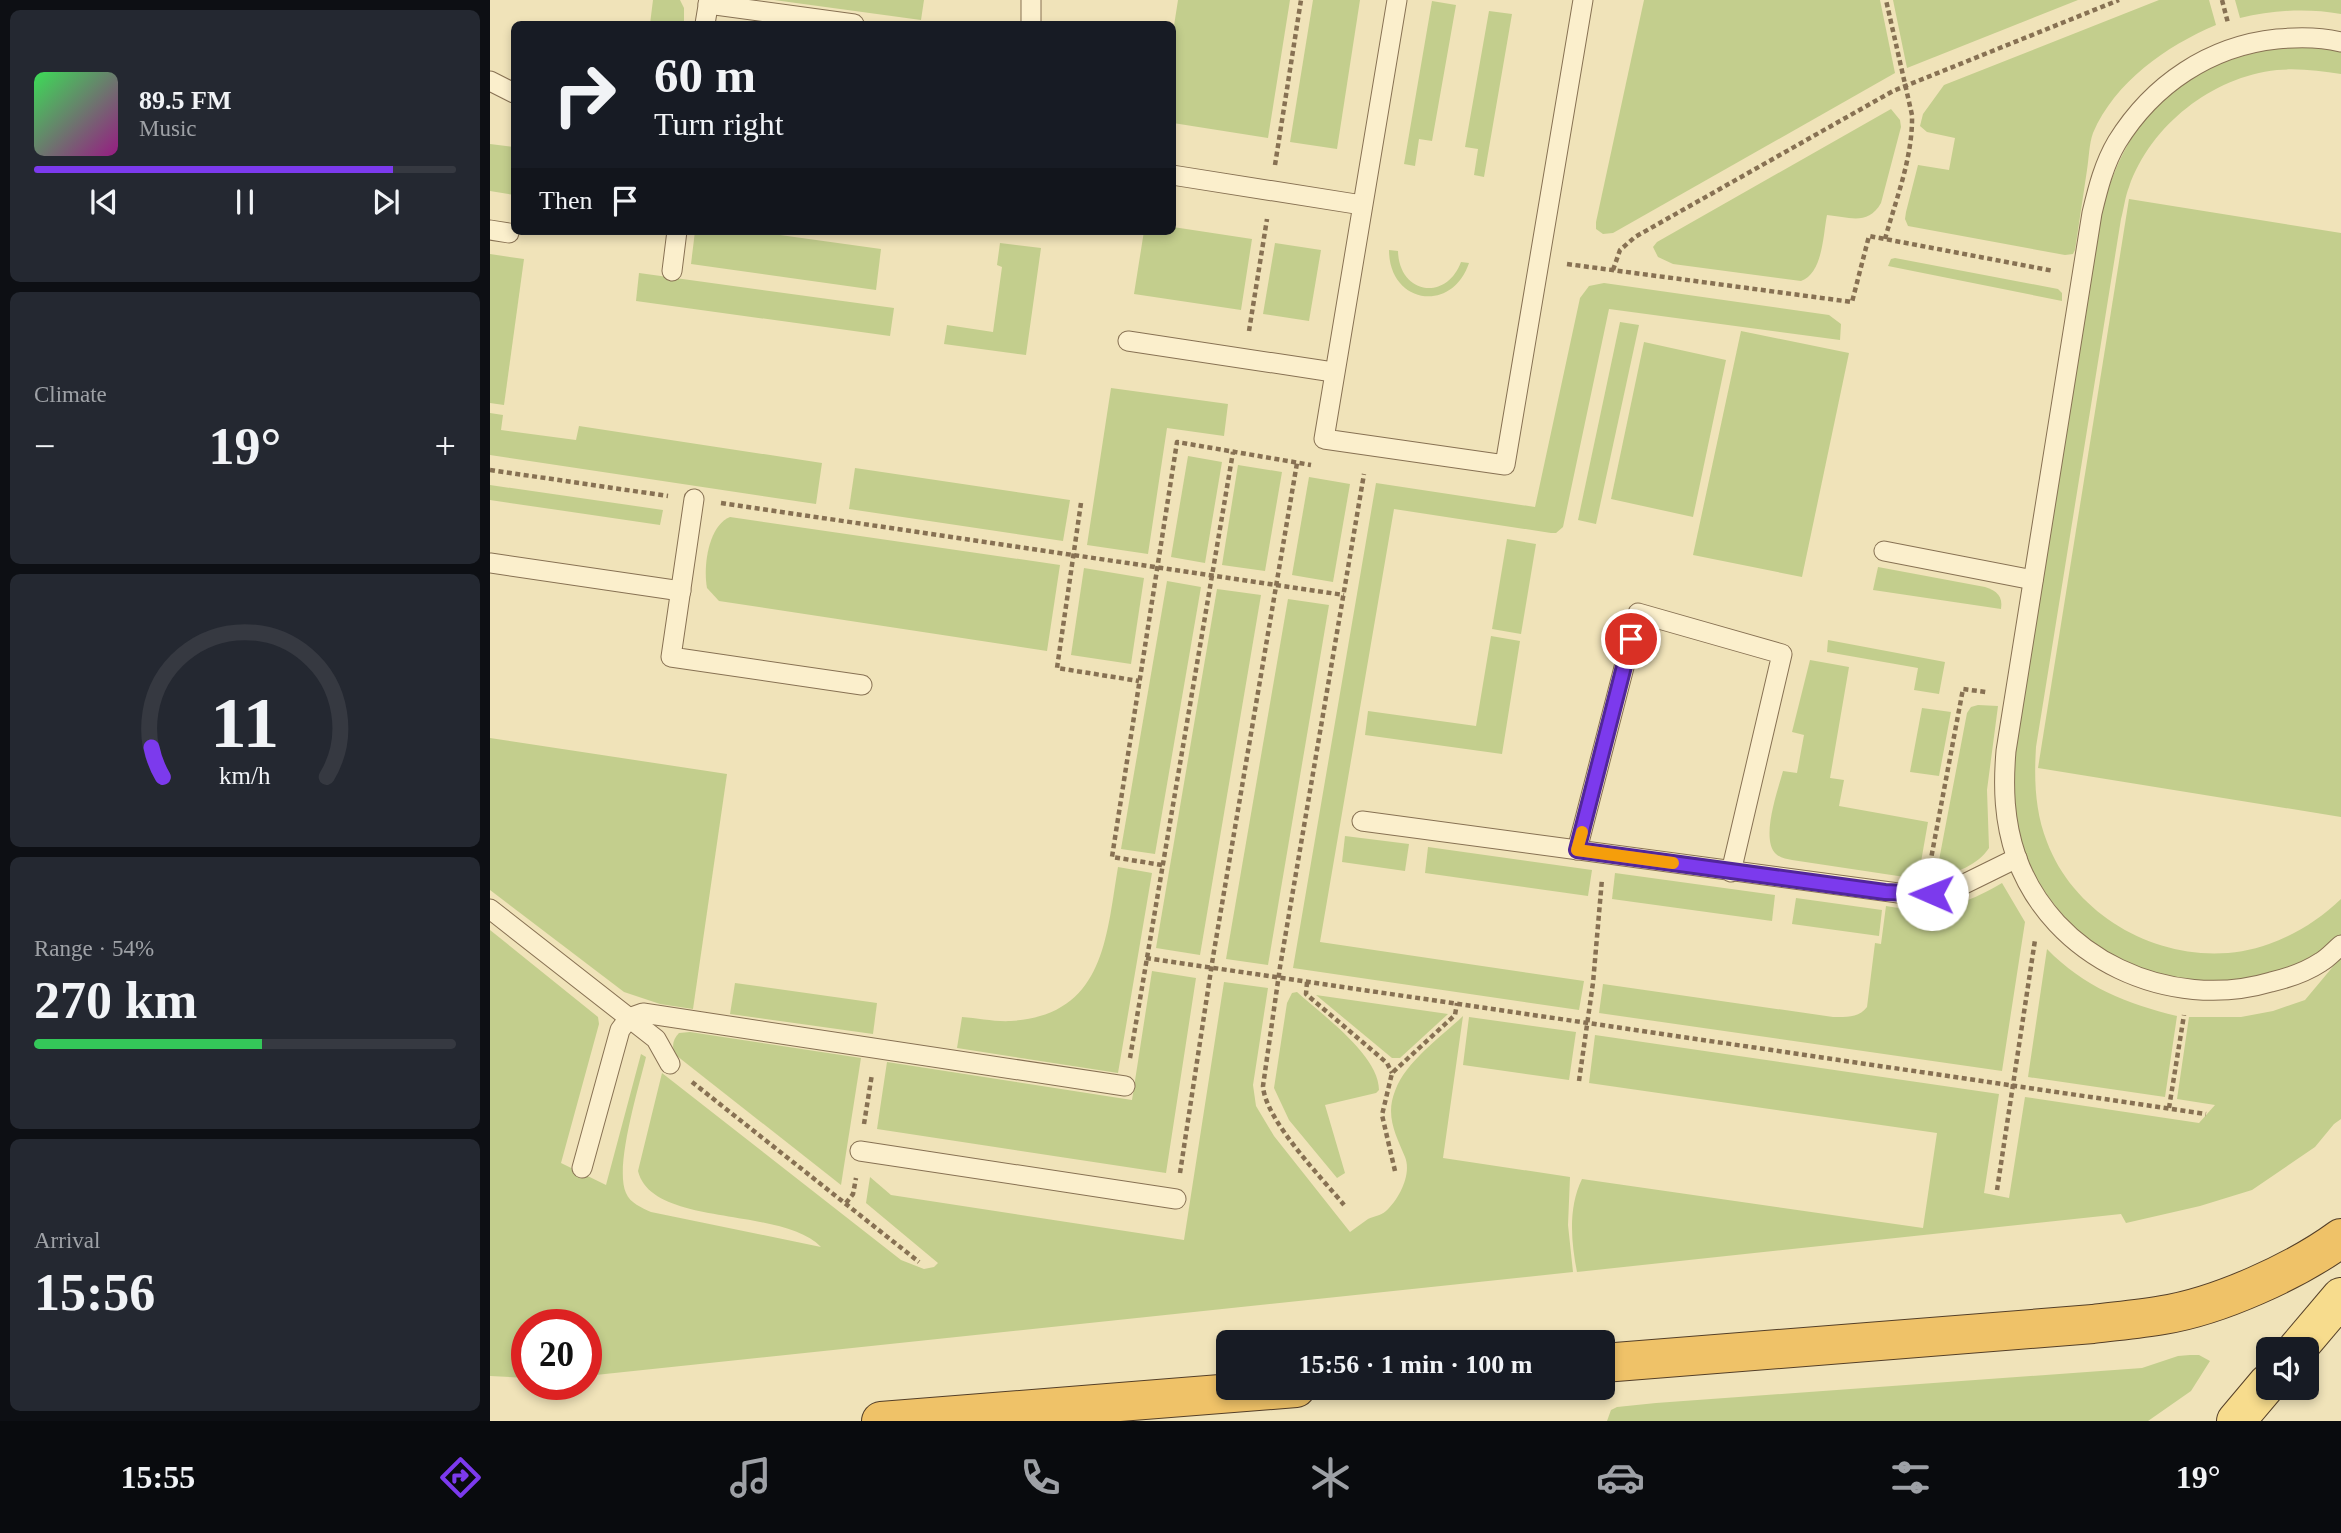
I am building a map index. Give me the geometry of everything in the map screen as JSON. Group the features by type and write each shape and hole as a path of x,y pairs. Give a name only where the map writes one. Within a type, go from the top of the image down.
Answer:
{"highway":[{"path":"1615,1362 2093,1324 2165,1315 2215,1302 2256,1285 2326,1249 2341,1238"},
{"path":"881,1421 1216,1394"}],"main road":[{"path":"2307,1337 2341,1297"},
{"path":"2236,1421 2256,1398"}],"lane":[{"path":"1031,0 1032,21"},
{"path":"1397,0 1324,439 1504,465 1583,0"},
{"path":"705,21 708,2 834,21"},
{"path":"2341,42 2295,38 2259,41 2224,51 2191,67 2162,88 2136,114 2116,144 2101,177 2092,212 2014,696 2003,786 2007,823 2017,858 2033,890 2054,920 2080,945 2110,966 2144,980 2187,990 2216,992 2264,985 2287,978 2320,963 2341,946"},
{"path":"490,81 511,92"},
{"path":"1176,176 1362,205"},
{"path":"672,271 676,235"},
{"path":"1128,341 1334,372"},
{"path":"694,499 671,657 863,685"},
{"path":"1884,551 2033,580"},
{"path":"490,563 681,591"},
{"path":"1577,850 1638,613 1782,654 1731,872"},
{"path":"1362,821 1885,892 1924,894 1952,890 2017,858"},
{"path":"490,909 656,1039 670,1064"},
{"path":"582,1168 620,1030 629,1018 643,1013 1125,1086"},
{"path":"860,1151 1176,1199"}],"path":[{"path":"1885,239 1910,146 1912,115 1886,0"},
{"path":"1613,270 1620,250 1635,237 1905,85 2119,0"},
{"path":"1538,260 1852,302 1869,236 2082,276"},
{"path":"1162,865 1112,857 1177,442 1319,466"},
{"path":"1125,1086 1233,452"},
{"path":"1176,1199 1297,463"},
{"path":"490,470 1344,595"},
{"path":"1344,1205 1282,1127 1264,1095 1279,978 1364,474 1353,472"},
{"path":"1081,503 1056,668 1140,681"},
{"path":"1924,894 1964,689 2014,696"},
{"path":"1579,1082 1606,854"},
{"path":"1997,1190 2036,935 2054,920"},
{"path":"1146,958 2206,1114"},
{"path":"1307,982 1306,994 1387,1063 1392,1073"},
{"path":"2169,1108 2187,990"},
{"path":"1395,1171 1384,1134 1382,1115 1392,1073 1455,1015 1457,1003"},
{"path":"670,1064 919,1262"}],"green space":[{"path":"653,0 680,0 684,8 684,21 650,21"},
{"path":"774,0 924,0 921,20"},
{"path":"1178,0 1290,0 1268,138 1176,123 1175,21"},
{"path":"1313,0 1360,0 1337,149 1290,142"},
{"path":"1644,0 1880,0 1895,73 1613,233 1603,234 1596,229 1596,222"},
{"path":"1893,0 2078,0 1907,68"},
{"path":"2159,0 2209,0 2216,25 2179,44 2144,68 2114,98 2103,115 2091,142 2073,254 2065,255 1908,226 1906,212 1918,165 1949,170 1955,138 1927,132 1920,126 1923,114 1944,85"},
{"path":"2235,0 2341,0 2341,14 2290,11 2240,18"},
{"path":"1432,1 1456,5 1432,141 1419,139 1415,166 1404,164"},
{"path":"1489,11 1512,14 1484,177 1474,175 1478,149 1465,147"},
{"path":"2296,46 2341,51 2341,74 2277,70 2253,74 2207,94 2168,125 2152,144 2139,164 2126,195 2036,747 2035,783 2040,819 2047,842 2062,872 2083,898 2109,920 2138,936 2170,948 2203,953 2236,952 2269,944 2299,931 2341,899 2341,936 2301,962 2277,972 2222,982 2178,980 2145,970 2114,956 2086,936 2061,913 2041,885 2025,854 2016,820 2013,786 2015,751 2101,214 2113,177 2128,145 2146,118 2168,95 2194,76 2224,62 2258,52"},
{"path":"1891,109 1900,120 1901,127 1881,203 1870,215 1864,217 1827,215 1818,262 1808,277 1801,281 1673,264 1658,257 1653,247 1657,242"},
{"path":"490,144 511,147 511,194 490,191"},
{"path":"2129,199 2341,233 2341,817 2038,768"},
{"path":"1176,227 1252,239 1241,310 1134,294 1143,235 1176,235"},
{"path":"695,235 780,235 881,249 876,290 691,264"},
{"path":"1000,243 1041,248 1026,355 944,344 947,325 993,332 1002,267 997,265"},
{"path":"1275,243 1321,250 1309,321 1263,314"},
{"path":"1389,250 1398,251 1400,265 1406,276 1414,284 1424,288 1445,283 1454,275 1461,262 1469,263 1461,279 1449,290 1436,296 1423,296 1410,291 1399,282 1392,268"},
{"path":"490,254 524,259 504,405 490,403"},
{"path":"1891,259 2058,289 2062,293 2062,301 1888,266"},
{"path":"639,273 894,308 890,336 636,301"},
{"path":"1604,283 1829,315 1841,324 1840,340 1609,309 1563,527 1556,533 1551,533 1394,509 1320,942 1584,981 1579,1010 1293,968 1376,483 1535,507 1580,298 1589,286"},
{"path":"1620,322 1639,325 1596,524 1578,520"},
{"path":"1741,331 1849,353 1802,577 1693,555"},
{"path":"1644,342 1726,360 1693,517 1611,499"},
{"path":"1111,388 1228,404 1224,436 1167,428 1148,554 1087,545"},
{"path":"490,413 503,415 501,430 576,440 579,426 822,463 816,504 490,455"},
{"path":"1188,456 1222,462 1205,563 1171,557"},
{"path":"1238,465 1282,472 1265,571 1222,565"},
{"path":"855,468 1070,500 1063,541 849,509"},
{"path":"1309,477 1350,484 1333,582 1292,575"},
{"path":"490,485 663,510 660,525 490,500"},
{"path":"730,517 1060,565 1047,651 719,601 707,588 707,559 712,538"},
{"path":"1507,539 1536,544 1521,634 1492,629"},
{"path":"1878,567 1985,587 1998,595 2001,609 1873,590"},
{"path":"1084,568 1144,578 1131,664 1071,655"},
{"path":"1167,581 1201,587 1155,854 1121,849"},
{"path":"1217,589 1261,595 1200,955 1156,948"},
{"path":"1288,599 1329,605 1268,965 1226,959"},
{"path":"1491,636 1520,641 1502,754 1365,735 1368,711 1476,726"},
{"path":"1828,640 1945,662 1939,694 1914,690 1918,668 1827,652"},
{"path":"1810,660 1849,667 1830,778 1844,780 1839,806 1928,822 1918,879 1788,859 1778,855 1772,847 1770,826 1783,771 1797,773 1804,735 1792,732"},
{"path":"1998,706 1987,790 1989,848 1966,868 1936,876 1967,713 1971,707"},
{"path":"1922,708 1951,712 1939,776 1910,772"},
{"path":"490,738 727,774 693,1009 660,1004 624,992 490,890"},
{"path":"1345,836 1409,844 1405,871 1342,862"},
{"path":"1428,847 1592,870 1588,896 1425,873"},
{"path":"1118,867 1152,873 1118,1073 957,1048 962,1017 1011,1021 1042,1016 1065,1005 1083,989 1095,969 1103,946"},
{"path":"1615,873 1775,895 1772,921 1612,899"},
{"path":"2002,883 2025,922 2002,1071 1599,1013 1603,984 1833,1017 1856,1015 1867,1007 1875,943 1881,944 1886,906 1919,909 1947,907 1973,898"},
{"path":"1796,898 1882,910 1879,936 1792,924"},
{"path":"490,930 598,1017 599,1024 561,1163 606,1185 641,1054 646,1057 625,1146 623,1181 630,1200 651,1212 821,1247 803,1234 778,1226 692,1209 667,1201 648,1189 638,1171 662,1073 901,1260 924,1269 934,1267 938,1263 866,1203 870,1177 891,1195 1184,1240 1224,982 1268,988 1253,1085 1256,1106 1274,1136 1350,1232 1368,1219 1386,1211 1400,1193 1407,1164 1391,1117 1395,1091 1415,1060 1463,1016 1443,1158 1570,1177 1568,1225 1573,1272 602,1374 602,1309 511,1309 511,1377 490,1376"},
{"path":"2047,949 2091,984 2124,1000 2177,1016 2165,1097 2028,1077"},
{"path":"2341,957 2341,1119 2315,1147 2252,1190 2200,1206 2126,1223 2121,1214 1577,1272 1572,1225 1574,1201 1582,1179 1923,1228 1937,1133 1589,1083 1595,1035 1999,1094 1984,1193 2009,1198 2025,1097 2199,1123 2215,1105 2177,1099 2189,1017 2241,1017 2273,1011 2305,1000"},
{"path":"1152,971 1196,978 1166,1173 877,1129 887,1062 1132,1100"},
{"path":"735,983 877,1003 873,1034 730,1014"},
{"path":"1297,992 1347,1036 1370,1063 1377,1077 1379,1090 1376,1093 1325,1105 1345,1173 1337,1178 1289,1120 1274,1088 1287,1003 1292,993"},
{"path":"1316,995 1448,1014 1400,1058 1392,1058"},
{"path":"1469,1017 1576,1032 1569,1080 1463,1065"},
{"path":"690,1032 861,1058 841,1185 677,1056 673,1047 675,1039 679,1033"},
{"path":"2199,1355 2210,1361 2191,1391 2148,1421 1607,1421 1611,1410 1617,1407 2142,1368 2178,1356"}],"slow traffic":[{"path":"1582,832 1577,850 1673,863"}],"route":[{"path":"1631,639 1577,850 1885,892 1932,894"}]}
